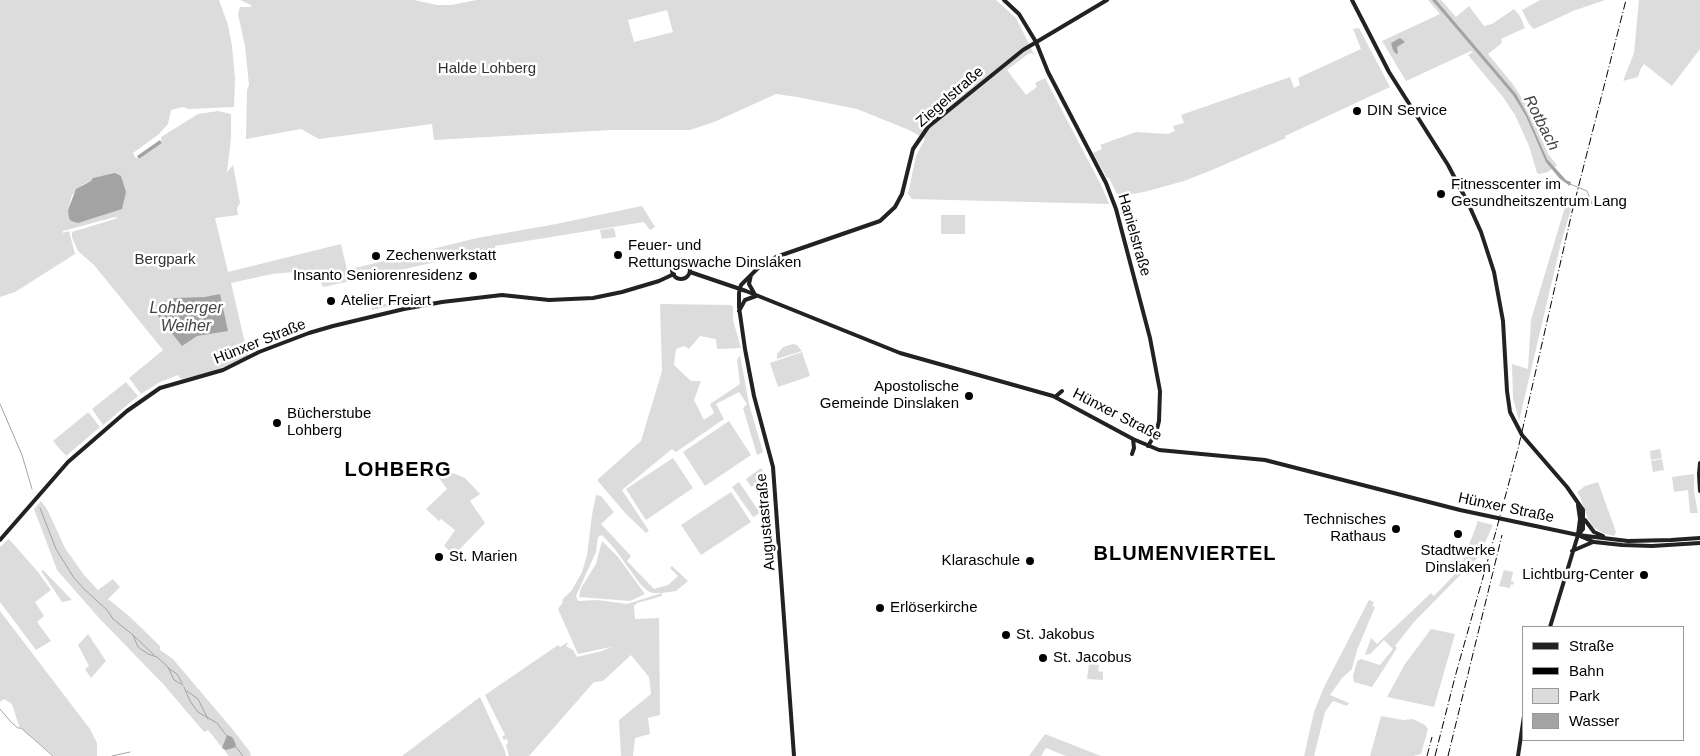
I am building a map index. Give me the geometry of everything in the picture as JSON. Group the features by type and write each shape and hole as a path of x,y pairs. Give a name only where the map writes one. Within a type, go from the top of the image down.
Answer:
{"main road":[{"name":"Hanielstraße","path":"1004,0 1019,14 1036,42 1051,79 1106,183 1121,226 1150,338 1160,391 1159,421 1156,433 1148,446"},
{"name":"Ziegelstraße","path":"740,289 743,281 752,273 776,257 880,221 896,207 902,194 913,149 928,127 1036,42 1107,0"},
{"path":"1352,0 1390,72 1448,165 1481,232 1494,272 1503,321 1509,405 1514,421 1522,435 1564,483 1582,510 1584,529 1578,535"},
{"path":"681,261 688,264 690,272 687,277 681,278 674,274 674,265 681,261"},
{"name":"Hünxer Straße","path":"690,272 740,289 900,353 1056,397 1133,439 1159,450 1265,460 1460,510 1578,535"},
{"path":"752,273 749,284 752,292 757,296"},
{"name":"Hünxer Straße","path":"0,540 68,462 127,411 154,391 223,370 286,341 333,326 428,304 502,295 549,300 594,298 659,281 674,274"},
{"name":"Augustastraße","path":"740,289 739,311 752,388 773,467 794,756"},
{"path":"739,311 748,297 757,296"},
{"path":"1056,397 1062,391"},
{"path":"1132,454 1134,448 1133,439"},
{"path":"1700,463 1700,491"},
{"path":"1550,626 1578,535 1580,513 1577,503"},
{"path":"1584,519 1594,532 1612,539"},
{"path":"1692,539 1700,533"},
{"path":"1578,535 1641,541 1700,538"},
{"path":"1578,535 1594,542 1633,546 1700,542"},
{"path":"1572,551 1594,542"},
{"path":"1518,756 1522,729"}],"green space":[{"name":"Bergpark","path":"0,0 219,0 228,25 232,46 235,78 234,107 189,109 183,107 171,110 168,124 159,134 133,153 139,159 162,143 161,137 198,114 218,111 231,114 231,138 227,172 233,165 240,203 237,208 238,215 215,218 228,272 341,244 347,270 477,238 642,206 655,227 650,230 644,222 495,246 495,249 323,287 315,270 272,274 231,283 248,356 212,372 181,379 178,375 160,382 141,394 129,378 163,350 94,265 78,251 72,237 72,232 118,218 115,217 63,231 63,233 69,231 75,254 15,292 0,297","holes":["103,176 68,210 72,195 82,185 94,178"]},
{"name":"Halde Lohberg","path":"240,0 414,0 437,5 451,5 477,0 996,0 1016,18 1035,56 1032,53 1028,54 1007,70 1026,95 1037,87 1035,83 1045,78 1109,204 912,199 908,194 916,156 925,139 909,130 857,109 776,94 714,122 690,130 611,130 434,140 432,124 319,139 301,129 246,139 247,90 249,85 245,46 238,14 240,7 251,7 251,5","holes":["667,10 673,32 634,42 628,20"]},
{"path":"1428,0 1441,0 1456,17 1469,6 1484,26 1492,24 1514,9 1520,16 1525,28 1501,39 1502,43 1488,54 1512,83 1530,110 1548,154 1557,165 1548,172 1537,173 1529,146 1515,115 1503,97 1468,55 1473,52 1471,51 1406,81 1382,41 1440,14"},
{"path":"1540,0 1605,0 1573,11 1534,29 1529,24 1522,10"},
{"path":"1639,0 1700,0 1700,49 1672,86 1644,64 1638,77 1623,81 1634,53"},
{"path":"1359,28 1390,87 1285,136 1286,138 1184,181 1144,192 1118,196 1093,153 1102,149 1100,145 1136,132 1168,134 1175,131 1173,126 1184,123 1181,115 1290,77 1294,88 1300,85 1298,78 1361,49 1353,29"},
{"path":"1568,197 1574,199 1561,243 1519,421 1513,398 1512,364 1528,369 1531,320"},
{"path":"941,215 965,215 965,234 941,234"},
{"path":"614,228 616,237 602,239 600,230"},
{"path":"403,297 406,297 407,302 372,310 371,305 374,303 375,306 404,300"},
{"path":"660,304 731,305 733,307 733,320 741,348 717,349 716,339 700,336 689,349 684,346 676,349 674,365 691,381 701,381 694,400 704,420 714,413 710,404 740,384 737,360 740,355 749,404 763,452 757,455 743,408 747,404 739,392 716,404 724,419 676,452 672,449 622,490 649,531 646,533 626,514 597,480 641,441 662,371"},
{"path":"793,344 797,345 802,351 777,359 777,354 783,347"},
{"path":"802,352 810,376 778,387 770,363"},
{"path":"126,382 138,396 103,425 92,409"},
{"path":"87,413 100,427 66,456 53,441"},
{"path":"729,421 751,455 705,486 683,452"},
{"path":"1660,449 1662,458 1651,460 1650,451"},
{"path":"673,458 693,488 646,520 626,489"},
{"path":"1662,459 1664,470 1653,472 1651,461"},
{"path":"428,463 465,478 480,494 470,501 485,523 454,555 444,546 455,530 441,519 439,521 426,509 447,489"},
{"path":"761,468 767,477 755,484 763,483 768,501 760,503 755,485 751,487 746,479"},
{"path":"1694,474 1694,491 1698,513 1690,513 1688,490 1674,492 1672,477"},
{"path":"739,482 760,513 753,517 732,487"},
{"path":"1598,482 1616,532 1614,536 1603,533 1593,527 1577,492 1585,486"},
{"path":"731,492 751,522 701,555 681,525"},
{"path":"596,495 601,496 614,512 601,524 631,556 627,561 654,589 668,585 678,576 670,568 672,566 688,581 676,591 662,593 662,596 637,603 634,606 635,619 659,618 660,715 648,718 650,734 635,738 633,756 621,756 619,720 651,694 649,677 631,655 603,681 594,682 529,756 509,756 506,745 508,743 507,739 504,740 502,737 505,735 485,695 558,645 560,647 568,642 566,646 573,650 577,657 611,647 578,654 558,609 563,602 562,600 572,590 582,572 587,555","holes":["602,535 641,585 652,593 662,593 627,604 598,600 578,601 576,596 596,552 598,537"]},
{"path":"41,501 47,509 65,548 84,575 98,590 113,579 120,587 108,599 160,646 160,650 173,659 234,731 251,756 229,756 208,730 204,732 164,685 99,618 57,570 34,509"},
{"path":"1477,521 1493,525 1479,556 1414,622 1395,646 1397,648 1372,687 1354,682 1353,676 1357,661 1361,659 1380,665 1393,649 1384,640 1370,654 1365,655 1371,638 1377,644 1431,593 1434,596 1461,566"},
{"path":"9,539 51,590 35,602 44,616 37,622 51,641 36,650 0,602 0,547"},
{"path":"602,541 618,557 645,594 630,601 579,597 581,588 596,564"},
{"path":"43,570 72,600 62,602 41,571"},
{"path":"1504,570 1513,572 1511,581 1514,582 1510,588 1499,586"},
{"path":"1369,600 1374,602 1372,606 1375,607 1357,650 1352,669 1342,678 1330,695 1349,703 1347,706 1333,701 1325,712 1314,756 1304,756 1314,712 1324,687"},
{"path":"0,611 90,729 97,743 97,756 54,756 19,726 12,704 4,699 0,702"},
{"path":"1431,629 1455,634 1434,707 1387,697 1405,664"},
{"path":"88,634 106,661 91,678 85,669 89,666 78,645"},
{"path":"1089,664 1099,665 1098,671 1103,672 1103,680 1087,679"},
{"path":"480,697 506,756 402,756"},
{"path":"1381,716 1403,720 1413,719 1425,725 1428,729 1421,754 1413,756 1370,756"},
{"path":"1045,734 1101,756 1066,756 1046,748 1041,756 1029,756"}],"water":[{"path":"1432,0 1436,0 1516,94 1547,159 1566,180 1571,182 1570,186 1560,179 1546,162 1526,116 1513,95"},
{"path":"1400,38 1405,42 1397,47 1398,53 1396,54 1391,43"},
{"path":"160,140 162,143 139,159 137,156"},
{"path":"115,173 121,176 126,192 122,209 78,223 71,221 68,210 76,189 93,178"},
{"name":"Lohberger Weiher","path":"220,294 228,331 197,336 182,346 155,312 164,303 175,298 205,297"},
{"path":"227,735 232,737 236,747 226,750 222,748"}],"waterway":[{"name":"Rotbach","path":"1570,184 1587,191 1592,204"},
{"path":"0,404 22,455 32,489"},
{"path":"40,508 56,549 74,578 107,610 113,619 133,635 138,647 148,654 157,657 168,667 174,680 183,685"},
{"path":"133,635 154,655"},
{"path":"168,668 177,674 182,683"},
{"path":"184,687 190,701 198,712 217,723 226,735"},
{"path":"187,691 198,699 208,719"},
{"path":"0,709 11,722 18,728 21,728 53,756"},
{"path":"236,747 243,756"},
{"path":"112,756 130,752"}],"railway":[{"path":"1435,756 1518,449 1572,212 1626,0"},
{"path":"1448,756 1502,535"},
{"path":"1427,756 1432,737"}],"place":[{"name":"DIN Service","path":"1357,111"},
{"name":"Fitnesscenter im Gesundheitszentrum Lang","path":"1441,194"},
{"name":"Feuer- und Rettungswache Dinslaken","path":"618,255"},
{"name":"Zechenwerkstatt","path":"376,256"},
{"name":"Insanto Seniorenresidenz","path":"473,276"},
{"name":"Atelier Freiart","path":"331,301"},
{"name":"Apostolische Gemeinde Dinslaken","path":"969,396"},
{"name":"Bücherstube Lohberg","path":"277,423"},
{"name":"Technisches Rathaus","path":"1396,529"},
{"name":"Stadtwerke Dinslaken","path":"1458,534"},
{"name":"St. Marien","path":"439,557"},
{"name":"Klaraschule","path":"1030,561"},
{"name":"Lichtburg-Center","path":"1644,575"},
{"name":"Erlöserkirche","path":"880,608"},
{"name":"St. Jakobus","path":"1006,635"},
{"name":"St. Jacobus","path":"1043,658"}],"district":[{"name":"LOHBERG","path":"398,470"},
{"name":"BLUMENVIERTEL","path":"1185,554"}]}
